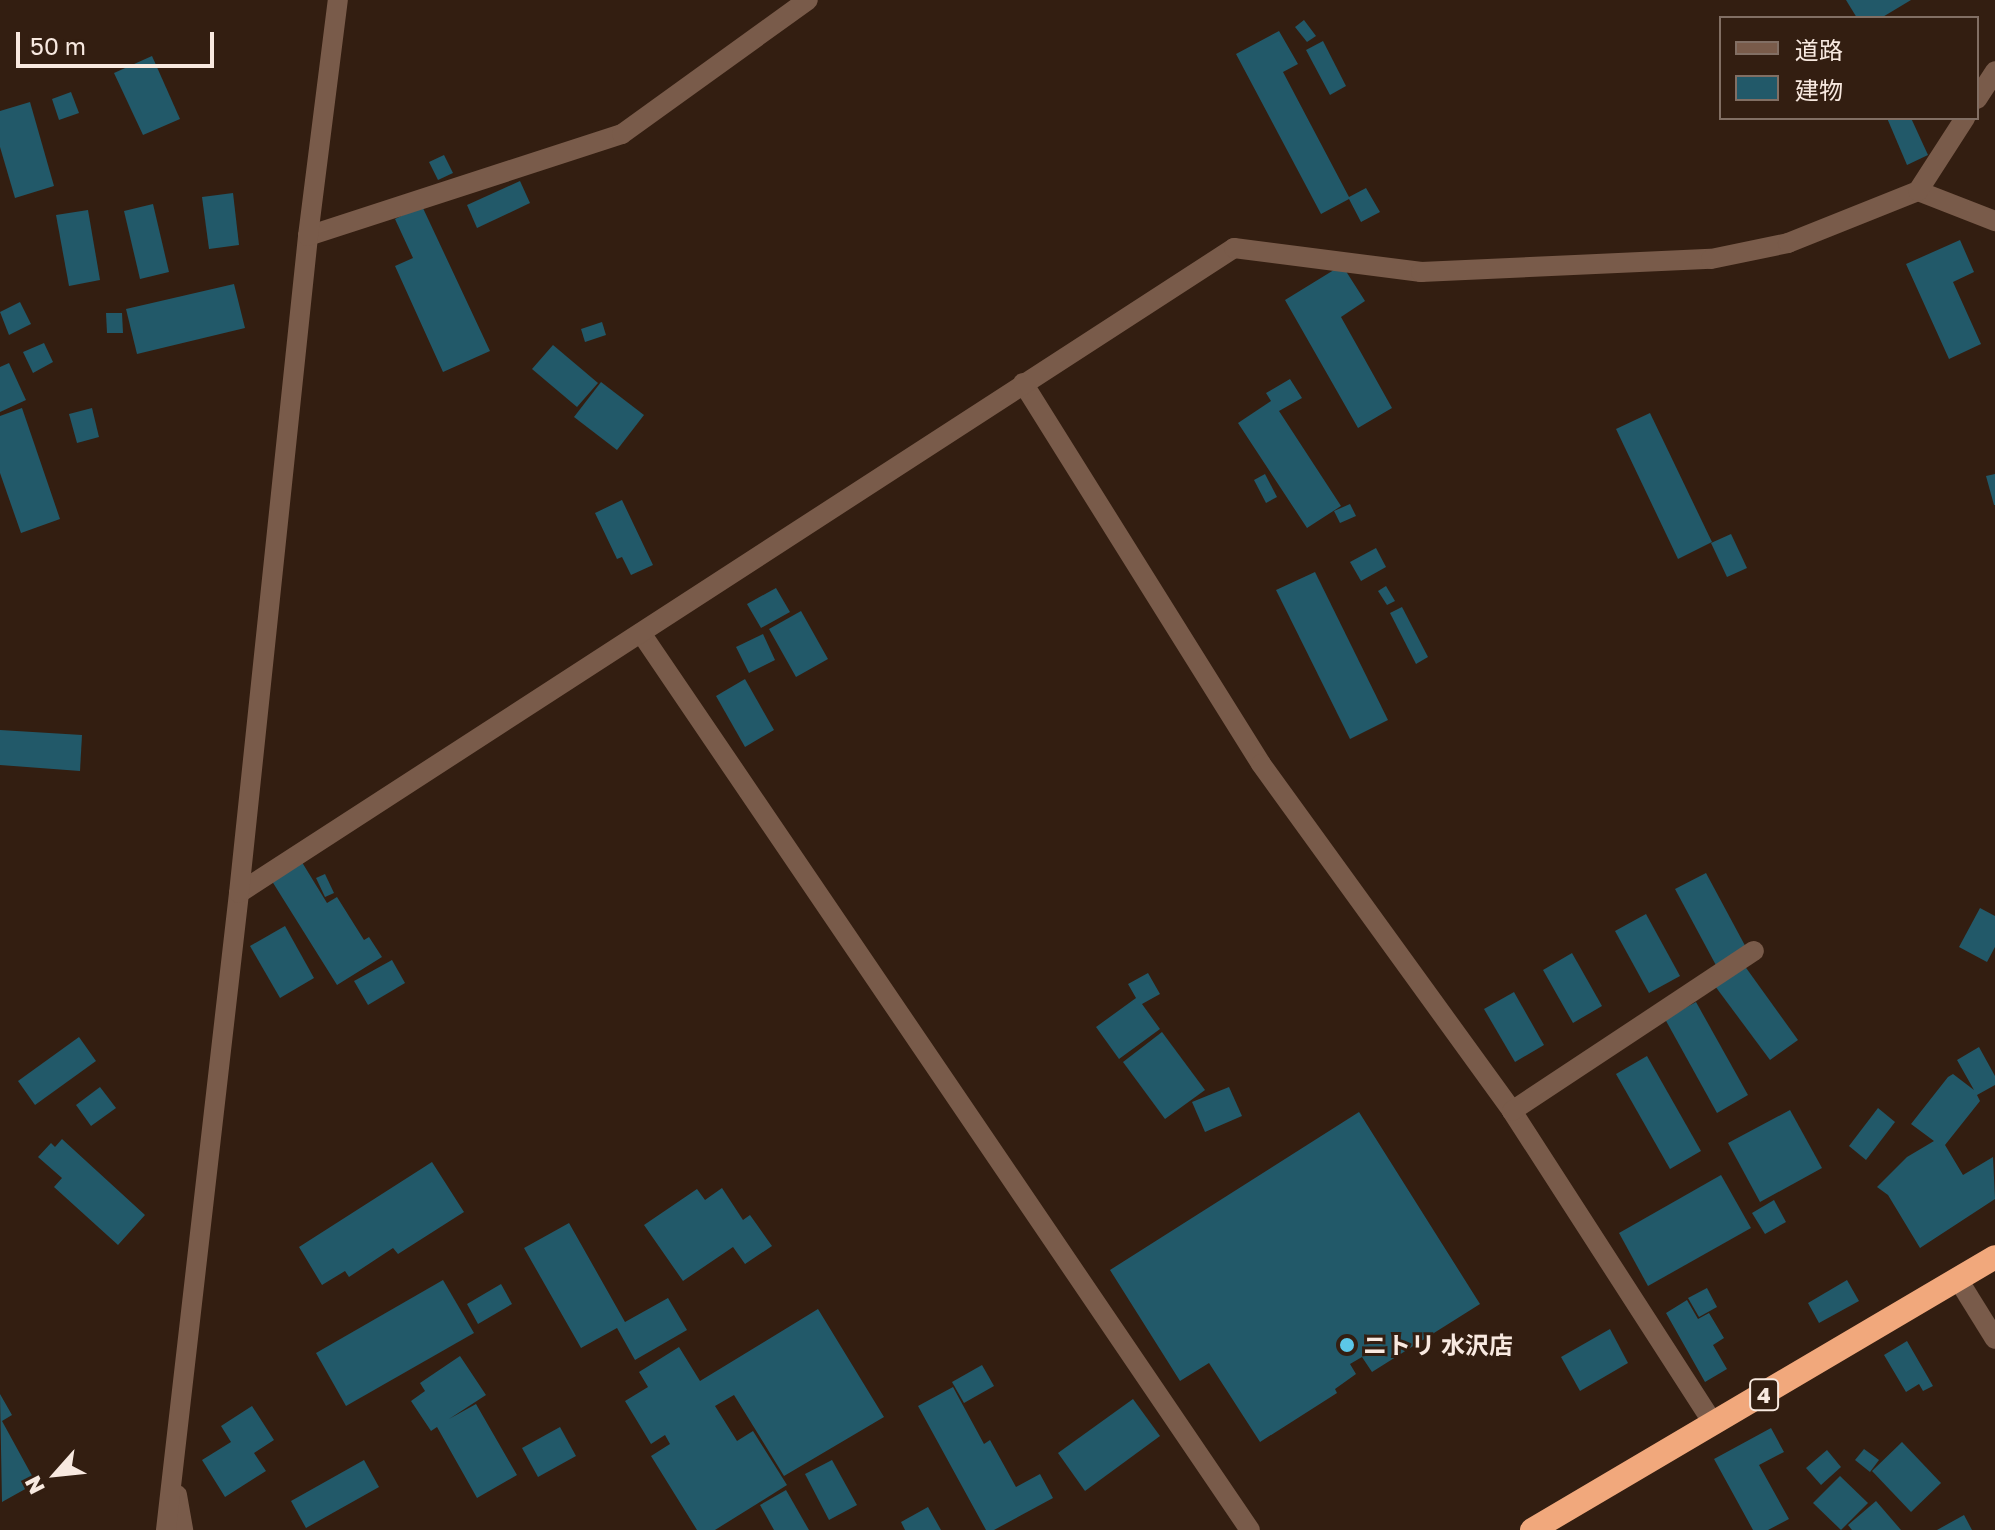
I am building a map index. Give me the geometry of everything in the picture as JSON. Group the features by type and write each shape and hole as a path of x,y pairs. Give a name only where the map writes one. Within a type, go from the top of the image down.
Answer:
{"highway":[{"name":"4","path":"1532,1530 1995,1257"}],"street":[{"path":"166,1530 239,893 308,236 338,0"},
{"path":"308,236 622,134 808,0"},
{"path":"1979,96 1995,71"},
{"path":"239,893 1234,248 1421,272 1711,259 1788,243 1918,191 1964,120"},
{"path":"1918,191 1995,221"},
{"path":"1023,383 1261,764 1512,1111 1714,1424"},
{"path":"641,633 1250,1530"},
{"path":"1512,1111 1754,951"},
{"path":"1959,1281 1995,1339"},
{"path":"174,1480 183,1530"}],"building":[{"path":"1846,0 1911,0 1884,16 1856,16"},
{"path":"1304,20 1316,36 1307,42 1295,27"},
{"path":"1279,31 1298,64 1283,72 1349,197 1366,188 1380,212 1361,222 1349,199 1321,214 1236,54"},
{"path":"1323,41 1346,86 1330,95 1306,50"},
{"path":"152,56 180,119 143,135 114,73"},
{"path":"71,92 79,113 59,120 52,99"},
{"path":"30,102 54,186 15,198 0,147 0,111"},
{"path":"1888,120 1912,120 1928,155 1907,165"},
{"path":"444,155 453,173 438,180 429,162"},
{"path":"520,181 530,203 477,228 467,205"},
{"path":"233,193 239,245 209,249 202,197"},
{"path":"153,204 169,272 140,279 124,211"},
{"path":"422,206 490,351 443,372 395,266 413,258 395,219"},
{"path":"88,210 100,280 69,286 56,215"},
{"path":"1960,240 1974,272 1953,282 1981,344 1949,359 1906,264"},
{"path":"1342,265 1365,301 1341,317 1392,408 1358,428 1285,300"},
{"path":"234,284 245,328 137,354 126,309"},
{"path":"20,302 31,324 9,335 0,312"},
{"path":"106,313 122,313 123,333 107,333"},
{"path":"602,322 606,335 585,342 581,329"},
{"path":"44,343 53,362 33,373 23,352"},
{"path":"553,345 598,383 577,407 532,369"},
{"path":"9,363 26,400 0,412 0,367"},
{"path":"1290,379 1302,398 1279,411 1341,506 1307,528 1238,423 1271,401 1266,393"},
{"path":"601,382 644,415 617,450 574,417"},
{"path":"22,408 60,519 21,533 0,473 0,416"},
{"path":"92,408 99,437 77,443 69,414"},
{"path":"1650,413 1712,542 1678,559 1616,429"},
{"path":"1265,474 1277,497 1266,503 1254,480"},
{"path":"1995,474 1995,505 1994,505 1986,476"},
{"path":"622,500 653,565 631,575 622,557 617,559 595,513"},
{"path":"1350,504 1356,516 1340,523 1334,511"},
{"path":"1731,534 1747,568 1727,577 1711,543"},
{"path":"1376,548 1386,567 1361,581 1350,562"},
{"path":"1315,572 1388,720 1350,739 1276,590"},
{"path":"1386,586 1395,601 1387,605 1378,591"},
{"path":"776,588 790,612 761,628 747,604"},
{"path":"1402,607 1428,657 1416,664 1390,613"},
{"path":"801,611 828,659 796,677 769,629"},
{"path":"763,634 775,660 749,673 736,647"},
{"path":"745,679 774,730 745,747 716,696"},
{"path":"0,730 82,735 80,771 0,765"},
{"path":"300,859 327,903 337,897 364,940 369,937 382,957 337,985 270,878"},
{"path":"1706,873 1749,953 1718,969 1675,889"},
{"path":"325,874 334,893 325,897 316,878"},
{"path":"1980,908 1995,916 1995,947 1987,962 1959,947"},
{"path":"1646,914 1680,976 1649,993 1615,931"},
{"path":"285,926 314,978 280,998 250,946"},
{"path":"1572,953 1602,1006 1573,1023 1543,970"},
{"path":"392,960 405,983 368,1005 354,981"},
{"path":"1744,965 1798,1040 1770,1060 1715,986"},
{"path":"1148,973 1160,994 1142,1004 1160,1029 1119,1059 1096,1027 1136,998 1128,984"},
{"path":"1514,992 1544,1045 1515,1062 1484,1009"},
{"path":"1696,1002 1748,1095 1717,1113 1665,1019"},
{"path":"1162,1032 1205,1090 1165,1119 1123,1062"},
{"path":"79,1037 96,1061 35,1105 18,1081"},
{"path":"1979,1047 1995,1076 1995,1085 1977,1095 1980,1101 1945,1145 1963,1175 1993,1157 1995,1199 1920,1248 1888,1195 1877,1187 1907,1157 1934,1141 1911,1124 1948,1077 1953,1074 1974,1090 1957,1060"},
{"path":"1647,1056 1701,1151 1670,1169 1616,1074"},
{"path":"100,1087 116,1108 91,1126 76,1105"},
{"path":"1229,1087 1242,1116 1205,1132 1192,1102"},
{"path":"1878,1108 1895,1122 1866,1160 1849,1146"},
{"path":"1790,1110 1822,1168 1760,1202 1728,1143"},
{"path":"1359,1112 1480,1304 1372,1372 1362,1357 1350,1364 1356,1374 1335,1389 1337,1393 1260,1442 1209,1363 1180,1381 1110,1270"},
{"path":"62,1139 145,1215 118,1245 54,1187 62,1178 38,1157 51,1143 55,1147"},
{"path":"432,1162 464,1212 398,1254 393,1248 349,1277 345,1271 322,1285 299,1247"},
{"path":"1721,1175 1751,1228 1648,1286 1619,1233"},
{"path":"722,1188 743,1220 750,1215 772,1246 745,1264 733,1247 683,1281 644,1225 697,1189 705,1200"},
{"path":"1774,1200 1786,1222 1765,1234 1752,1213"},
{"path":"569,1223 625,1322 668,1298 687,1330 635,1360 617,1328 581,1348 524,1248"},
{"path":"443,1280 474,1333 346,1406 316,1353"},
{"path":"1847,1280 1859,1301 1819,1323 1808,1303"},
{"path":"501,1284 512,1304 478,1324 467,1304"},
{"path":"1707,1288 1717,1307 1699,1317 1688,1298"},
{"path":"1687,1300 1698,1319 1709,1313 1724,1338 1713,1345 1727,1369 1705,1382 1666,1313"},
{"path":"818,1309 884,1417 784,1476 734,1395 715,1406 737,1441 753,1431 787,1485 715,1530 697,1530 651,1456 670,1444 665,1435 651,1444 625,1401 648,1387 639,1372 679,1347 700,1381"},
{"path":"1610,1329 1628,1363 1580,1391 1561,1357"},
{"path":"1907,1341 1933,1386 1923,1391 1919,1384 1906,1392 1884,1355"},
{"path":"460,1356 486,1395 449,1419 476,1404 517,1475 477,1498 437,1427 431,1431 411,1401 425,1391 420,1383"},
{"path":"982,1365 994,1386 964,1403 952,1382"},
{"path":"953,1387 984,1444 990,1440 1016,1487 1040,1474 1053,1498 994,1530 986,1530 918,1406"},
{"path":"0,1394 12,1415 2,1421 36,1483 2,1502"},
{"path":"1133,1399 1160,1436 1085,1491 1058,1453"},
{"path":"252,1406 274,1440 254,1453 266,1471 225,1497 202,1460 231,1442 221,1426"},
{"path":"560,1427 576,1456 538,1477 522,1448"},
{"path":"1771,1428 1784,1452 1759,1465 1789,1519 1768,1530 1753,1530 1714,1459"},
{"path":"1902,1442 1941,1483 1911,1512 1872,1471"},
{"path":"1864,1449 1879,1460 1870,1472 1855,1460"},
{"path":"1827,1450 1841,1467 1821,1485 1806,1468"},
{"path":"364,1460 379,1487 306,1528 291,1501"},
{"path":"832,1460 857,1505 829,1520 805,1474"},
{"path":"1840,1476 1868,1503 1841,1530 1813,1503"},
{"path":"786,1490 809,1530 774,1530 760,1505"},
{"path":"1876,1501 1901,1530 1852,1530 1848,1525"},
{"path":"928,1507 941,1530 905,1530 901,1522"},
{"path":"1964,1515 1972,1530 1937,1530"}],"place":[{"name":"ニトリ 水沢店","path":"1347,1345"}]}
